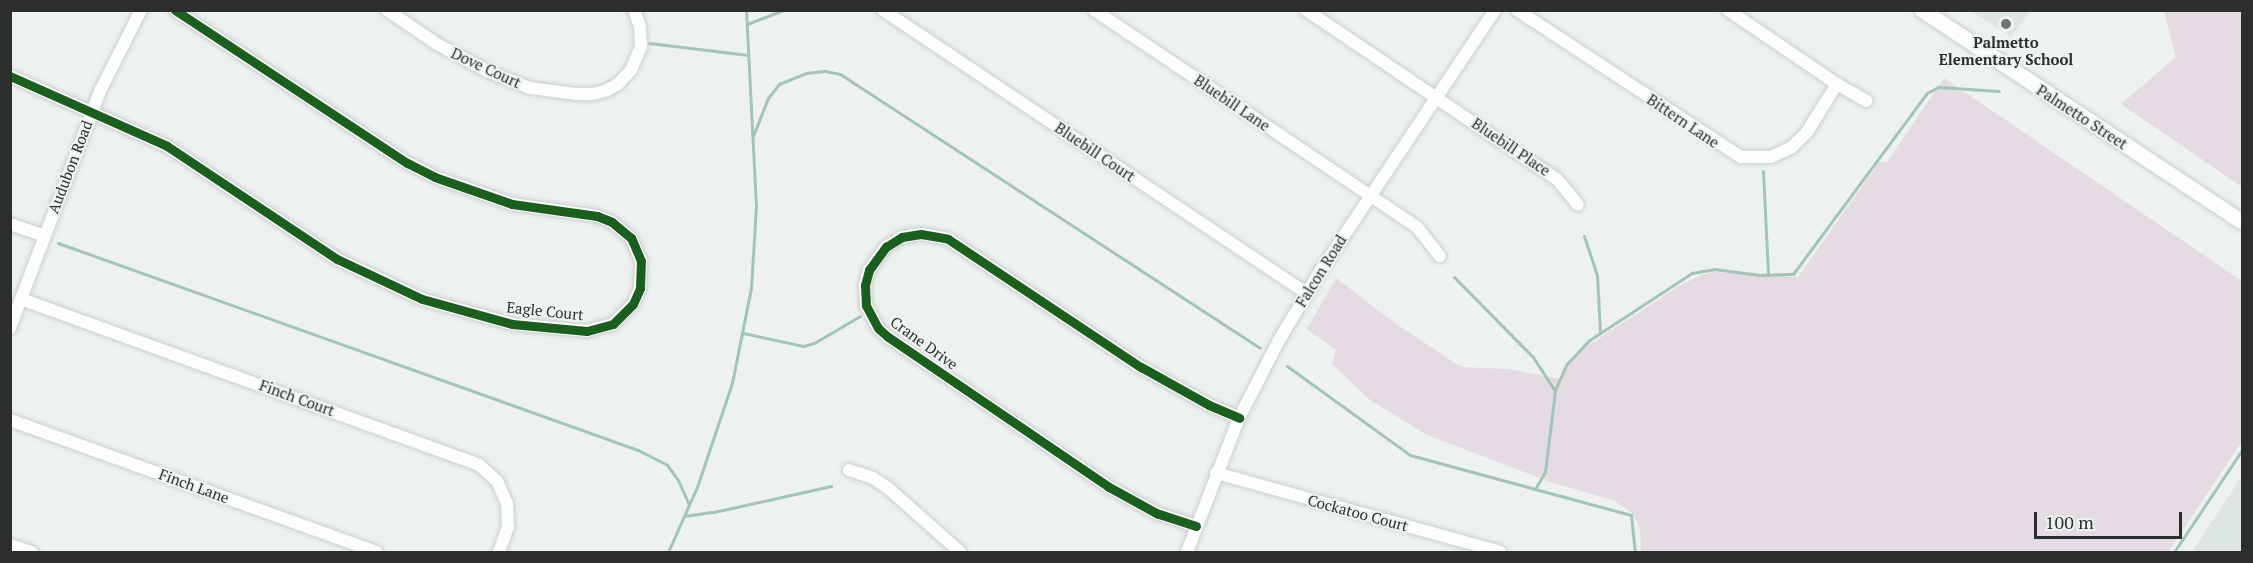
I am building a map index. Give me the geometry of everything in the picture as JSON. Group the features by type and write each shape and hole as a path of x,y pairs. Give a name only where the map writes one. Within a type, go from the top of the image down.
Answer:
{"main road":[{"name":"Palmetto Street","path":"1922,10 2242,222"}],"street":[{"name":"Audubon Road","path":"10,328 92,111 141,10"},
{"name":"Eagle Court","path":"10,76 167,146 349,266 422,299 476,316 512,324 586,331 613,324 633,304 642,278 640,261 630,238 612,222 597,216 503,201 435,177 407,163 175,10"},
{"name":"Dove Court","path":"387,10 437,44 487,71 530,88 594,94 618,84 632,70 641,46 640,27 634,10"},
{"name":"Bluebill Court","path":"883,10 1306,293"},
{"name":"Bluebill Lane","path":"1094,10 1418,227 1440,256"},
{"path":"1306,10 1436,97"},
{"name":"Falcon Road","path":"1187,552 1239,418 1306,293 1494,10"},
{"name":"Bittern Lane","path":"1517,10 1741,157 1771,157 1792,147 1807,132 1837,84"},
{"path":"1728,10 1837,84 1867,101"},
{"name":"Bluebill Place","path":"1436,97 1557,179 1578,205"},
{"path":"10,224 44,236"},
{"name":"Crane Drive","path":"1196,526 1158,514 1109,487 888,337 878,328 866,305 865,285 869,270 886,247 902,237 930,234 948,239 1140,368 1209,405 1239,418"},
{"name":"Finch Court","path":"21,299 479,465 497,481 507,502 508,526 499,552"},
{"name":"Finch Lane","path":"10,420 377,552"},
{"path":"849,470 873,478 888,489 960,552"},
{"name":"Cockatoo Court","path":"1216,473 1500,552"},
{"path":"10,545 32,552"}],"shaded area":[{"name":"Palmetto Elementary School","path":"1971,11 2030,11 2011,37"},
{"path":"2164,11 2242,11 2242,187 2121,104 2176,57"},
{"path":"1944,78 2242,281 2242,441 2168,552 1641,552 1640,529 1633,514 1625,508 1613,500 1553,483 1427,435 1370,400 1332,364 1336,350 1307,329 1336,278 1395,323 1461,367 1509,369 1559,379 1578,352 1679,286 1701,275 1716,272 1798,277 1879,162 1887,162"},
{"path":"2242,476 2242,552 2192,552"}],"waterway":[{"path":"668,552 697,487 732,383 751,288 756,207 746,10"},
{"path":"747,24 783,10"},
{"path":"649,43 748,55"},
{"path":"753,136 768,98 779,84 806,73 825,71 840,74 1260,348"},
{"path":"1535,489 1545,472 1555,390 1566,365 1588,341 1692,273 1714,269 1760,275 1793,274 1927,93 1938,87 1999,91"},
{"path":"1763,171 1768,275"},
{"path":"1584,236 1597,275 1600,333"},
{"path":"58,243 638,450 667,465 678,480 689,505"},
{"path":"1454,277 1533,357 1554,389"},
{"path":"743,333 803,346 814,343 860,316"},
{"path":"1287,366 1410,455 1631,515 1635,552"},
{"path":"2174,552 2242,450"},
{"path":"684,516 714,512 831,486"}],"cycle path":[{"path":"10,76 167,146 337,259 422,299 512,324 587,331 613,324 633,304 640,288 641,261 631,238 612,222 597,216 512,204 435,177 407,163 175,10"},
{"path":"1196,526 1158,514 1109,487 888,337 878,328 866,305 865,285 869,270 886,247 902,237 921,234 948,239 1141,367 1209,405 1239,418"}],"place":[{"name":"Palmetto Elementary School","path":"2006,24"}]}
